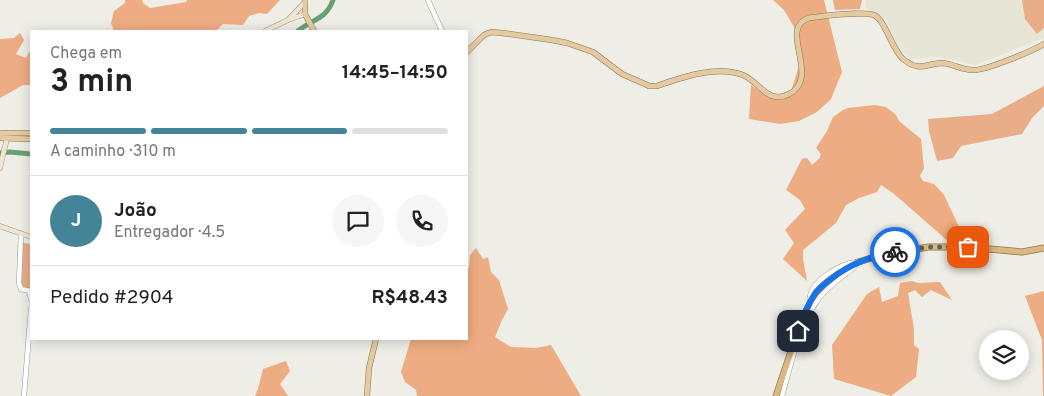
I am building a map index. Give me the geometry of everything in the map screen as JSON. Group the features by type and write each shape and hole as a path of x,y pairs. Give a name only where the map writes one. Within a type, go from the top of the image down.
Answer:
{"highway":[{"path":"776,396 801,322 817,291 837,274 860,261 885,254 929,247 968,247 1022,252 1044,248"}],"main road":[{"path":"305,1 306,16 313,30"},
{"path":"288,20 305,1"},
{"path":"468,51 480,38 488,33 537,37 567,43 593,52 622,74 649,86 657,86 703,73 721,71 743,75 769,95 780,97 792,92 800,82 802,70 796,38 800,23 804,19 818,16 870,14 876,16 904,60 922,67 942,63 969,70 979,70 1044,44"},
{"path":"268,30 288,20 306,16"},
{"path":"0,133 30,132"},
{"path":"0,138 30,139"},
{"path":"0,168 7,138"},
{"path":"0,226 30,237"},
{"path":"367,396 376,340"}],"street":[{"path":"428,0 442,30"},
{"path":"21,234 18,284 21,289 30,291"},
{"path":"824,285 839,267 860,261"},
{"path":"782,396 803,329 815,304 817,291"},
{"path":"24,396 30,321"}],"shaded area":[{"path":"125,0 142,0 150,8 186,2 187,0 280,0 267,14 259,13 249,16 243,25 223,24 217,30 114,30 111,23 114,11 125,3"},
{"path":"773,0 824,0 842,72 831,99 817,112 799,121 780,124 749,119 751,85 770,96 791,91 801,60 794,27 784,10"},
{"path":"833,0 862,0 860,9 835,10"},
{"path":"866,0 1044,0 1044,38 976,65 939,57 911,59 898,48 886,19 865,7"},
{"path":"1022,0 1044,0 1044,28 1037,34 1025,19"},
{"path":"20,33 24,40 16,54 26,58 30,51 30,85 23,85 0,98 0,39 14,38"},
{"path":"1044,86 1044,106 1032,118 1022,134 961,146 953,158 937,161 929,131 928,119 992,114"},
{"path":"875,105 886,107 896,115 899,121 921,139 924,168 920,176 923,181 934,184 944,195 961,231 955,233 949,242 893,193 881,185 877,192 846,205 836,223 803,250 807,281 783,259 794,243 785,230 805,209 800,200 786,190 802,159 807,158 812,165 819,159 821,154 816,148 833,117 848,108"},
{"path":"23,243 30,244 30,291 23,289 19,281"},
{"path":"476,248 483,259 488,257 491,272 499,280 508,309 495,337 511,347 536,348 551,345 581,396 417,396 416,390 405,382 401,372 411,340 468,340 468,267 470,255"},
{"path":"912,281 918,283 940,282 952,300 931,290 922,297 915,290 908,293 914,329 914,345 919,349 916,377 891,396 834,379 832,345 867,294 879,287 882,302 898,296 900,283"},
{"path":"1044,291 1043,396 1042,340 1025,296"},
{"path":"286,361 290,371 280,384 288,396 255,396 263,369"}],"waterway":[{"path":"299,30 327,12 333,0"},
{"path":"0,153 30,154"}],"way so far":[{"path":"895,252 940,246 968,247"}],"route":[{"path":"798,331 816,292 837,274 858,262 895,252"}]}
